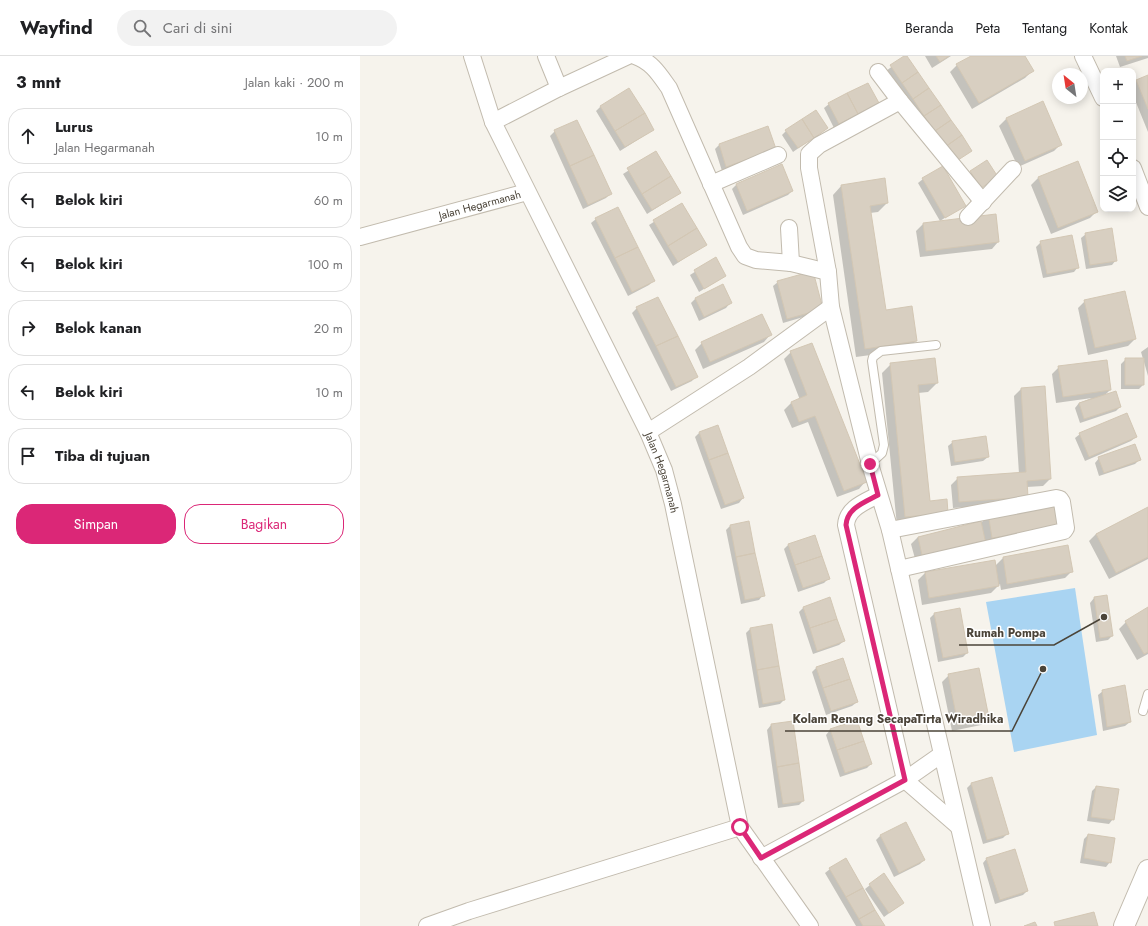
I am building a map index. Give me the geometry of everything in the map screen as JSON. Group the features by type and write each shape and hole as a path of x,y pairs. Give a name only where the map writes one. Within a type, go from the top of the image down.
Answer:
{"street":[{"path":"472,56 493,122 527,192"},
{"path":"546,56 559,88"},
{"path":"493,122 559,88 628,56"},
{"path":"635,56 644,59 654,66 669,88 738,247 745,256 756,260 791,263 828,272"},
{"path":"1083,56 1100,92"},
{"path":"878,72 983,202"},
{"path":"900,101 819,145 809,154 809,168 828,272 831,307 878,495 890,530 982,926"},
{"path":"711,184 778,155"},
{"path":"968,217 1013,169"},
{"path":"1136,176 1148,207"},
{"name":"Jalan Hegarmanah","path":"360,238 527,192 648,432 664,470 673,504 740,827 810,926"},
{"path":"789,228 791,263"},
{"path":"648,432 749,368 831,307"},
{"path":"878,495 852,510 846,520 846,525 905,780 958,826"},
{"path":"890,530 1056,498 1060,499 1062,502 1066,528 1064,531 898,569"},
{"path":"761,858 905,780 942,754"},
{"path":"427,926 469,910 740,827"},
{"path":"1124,926 1148,870"}],"lane":[{"path":"870,464 882,453 884,444 872,362 873,356 881,351 936,345"},
{"path":"1143,711 1148,694"}],"water":[{"path":"1075,588 1097,735 1014,752 986,602"}],"building":[{"path":"904,56 907,56 918,72 902,83 890,65"},
{"path":"936,56 949,56 940,62"},
{"path":"971,56 1025,56 1034,71 979,103 956,64"},
{"path":"1125,56 1142,56 1127,61"},
{"path":"918,72 929,88 913,99 902,83"},
{"path":"1148,75 1148,109 1136,80"},
{"path":"868,83 879,103 858,114 847,93"},
{"path":"629,88 645,113 615,131 600,106"},
{"path":"929,88 941,105 924,116 913,99"},
{"path":"847,93 858,114 839,124 828,103"},
{"path":"1043,101 1062,145 1025,161 1006,118"},
{"path":"941,105 951,120 935,131 924,116"},
{"path":"816,110 828,128 814,138 802,119"},
{"path":"645,113 654,130 625,147 615,131"},
{"path":"802,119 814,138 798,148 785,130"},
{"path":"577,120 594,155 570,166 554,130"},
{"path":"951,120 962,135 945,147 935,131"},
{"path":"768,126 776,149 726,167 719,144"},
{"path":"962,135 972,151 955,162 945,147"},
{"path":"656,151 671,176 642,194 627,168"},
{"path":"594,155 612,194 588,205 570,166"},
{"path":"987,160 998,177 981,188 970,171"},
{"path":"1078,161 1098,212 1058,228 1038,177"},
{"path":"782,164 793,191 747,211 736,184"},
{"path":"943,166 966,206 945,218 922,178"},
{"path":"671,176 681,193 652,210 642,194"},
{"path":"885,178 888,203 870,206 886,310 912,306 917,341 865,349 841,185"},
{"path":"682,203 697,228 668,246 653,220"},
{"path":"618,207 638,247 615,258 595,218"},
{"path":"996,214 999,242 926,251 923,223"},
{"path":"697,228 707,245 678,262 668,246"},
{"path":"1112,228 1117,261 1090,265 1085,233"},
{"path":"1072,235 1079,268 1047,274 1040,241"},
{"path":"638,247 655,281 632,292 615,258"},
{"path":"716,257 726,276 704,289 694,270"},
{"path":"813,271 823,309 787,319 777,281"},
{"path":"723,284 732,303 704,317 695,298"},
{"path":"1125,291 1136,339 1095,348 1084,300"},
{"path":"658,297 678,336 656,346 636,307"},
{"path":"762,314 772,335 710,362 701,342"},
{"path":"678,336 698,377 676,387 656,346"},
{"path":"812,343 867,482 844,491 815,416 799,422 791,402 807,395 790,351"},
{"path":"935,358 938,383 918,385 930,501 947,499 948,513 905,517 890,363"},
{"path":"1125,358 1144,358 1144,385 1125,385"},
{"path":"1107,360 1111,390 1063,397 1058,366"},
{"path":"1045,386 1051,479 1027,481 1028,497 959,502 957,477 1026,472 1021,388"},
{"path":"1116,391 1121,407 1084,419 1079,403"},
{"path":"1127,413 1137,437 1089,457 1079,433"},
{"path":"718,425 728,453 709,460 699,432"},
{"path":"986,436 989,457 955,462 952,441"},
{"path":"1135,444 1141,460 1104,473 1098,457"},
{"path":"728,453 744,498 725,505 709,460"},
{"path":"1055,503 1059,528 992,538 988,513"},
{"path":"1148,507 1148,557 1116,573 1096,534"},
{"path":"749,521 755,553 736,557 730,525"},
{"path":"981,521 986,544 923,560 918,537"},
{"path":"815,535 822,556 795,565 788,544"},
{"path":"1068,545 1073,572 1007,584 1003,557"},
{"path":"755,553 765,596 745,600 736,557"},
{"path":"822,556 830,579 803,588 795,565"},
{"path":"995,560 999,586 929,598 925,572"},
{"path":"1107,595 1113,636 1100,638 1094,597"},
{"path":"830,597 837,619 810,628 803,607"},
{"path":"1148,607 1148,652 1144,654 1125,621"},
{"path":"960,608 968,653 943,658 934,613"},
{"path":"837,619 845,641 817,651 810,628"},
{"path":"772,624 779,666 757,670 750,628"},
{"path":"843,658 850,679 823,688 816,667"},
{"path":"779,666 785,700 763,704 757,670"},
{"path":"979,668 989,718 958,725 948,674"},
{"path":"850,679 858,702 831,711 823,688"},
{"path":"1125,685 1131,722 1107,727 1102,690"},
{"path":"857,720 864,741 837,750 830,729"},
{"path":"793,721 799,763 777,767 771,724"},
{"path":"864,741 872,764 845,773 837,750"},
{"path":"799,763 804,801 783,804 777,767"},
{"path":"992,777 1009,834 987,840 971,783"},
{"path":"1096,786 1119,789 1114,820 1091,817"},
{"path":"906,822 925,860 899,873 880,835"},
{"path":"1088,834 1115,838 1111,863 1084,858"},
{"path":"1015,849 1028,891 1000,900 986,858"},
{"path":"846,858 863,888 846,897 829,868"},
{"path":"884,873 904,903 889,913 869,884"},
{"path":"863,888 875,910 859,919 846,897"},
{"path":"875,910 885,926 863,926 859,919"},
{"path":"1094,912 1098,926 1055,926 1054,922"},
{"path":"1035,922 1037,926 1024,926"}],"place":[{"name":"Rumah Pompa","path":"1104,617"},
{"name":"Kolam Renang SecapaTirta Wiradhika","path":"1043,669"}],"route":[{"path":"740,827 761,858 905,780 846,525 846,520 852,510 878,495 870,464"}]}
